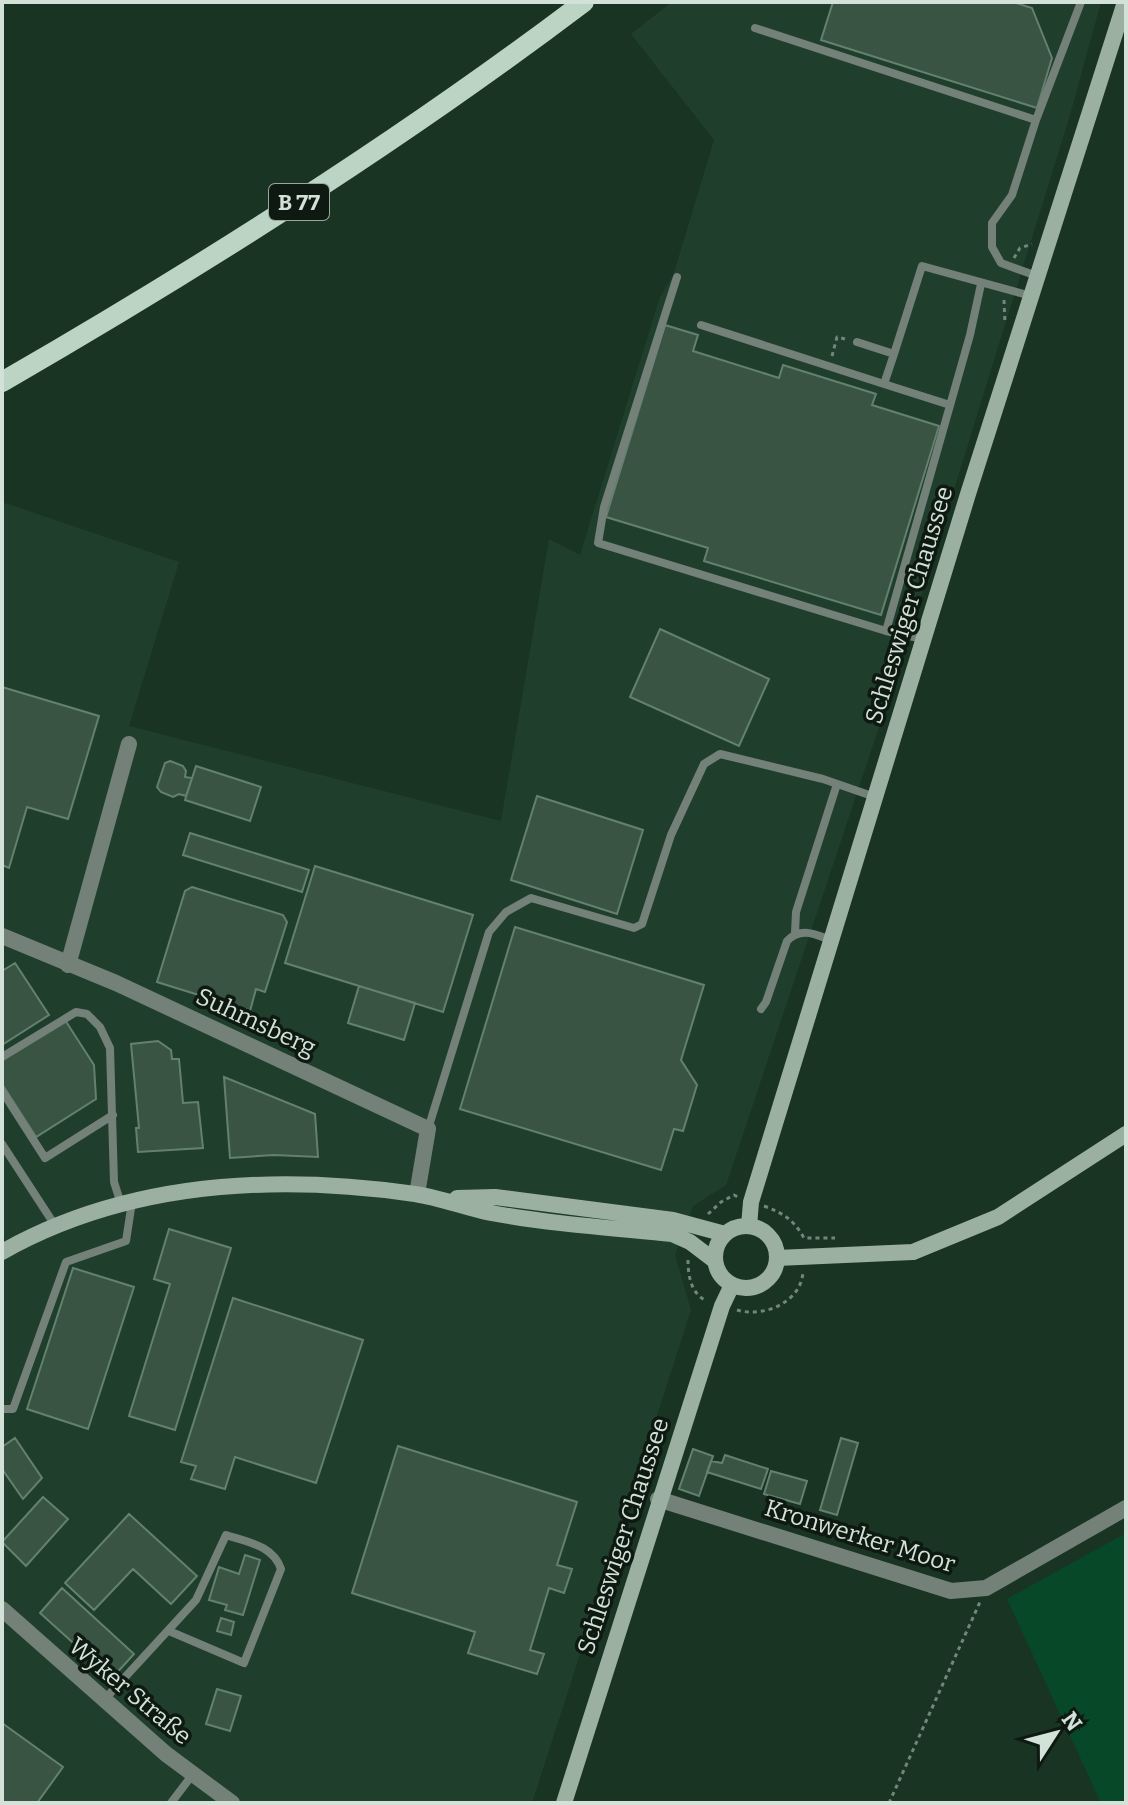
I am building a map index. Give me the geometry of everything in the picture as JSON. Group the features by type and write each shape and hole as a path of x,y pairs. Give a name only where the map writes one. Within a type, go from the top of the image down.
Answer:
{"main road":[{"name":"B 77","path":"2,382 266,223 418,124 584,2"},
{"name":"Schleswiger Chaussee","path":"749,1226 751,1202 923,639 1125,2"},
{"path":"777,1258 913,1252 998,1217 1126,1134"},
{"path":"2,1252 56,1227 126,1203 200,1188 267,1183 322,1184 417,1194 490,1213 672,1234 690,1242 715,1261 722,1277 732,1285 746,1288 764,1282 775,1268 776,1249 768,1235 749,1226 739,1226 725,1234 717,1244 715,1261"},
{"path":"439,1198 495,1197 673,1220 725,1234"},
{"name":"Schleswiger Chaussee","path":"564,1803 658,1499 722,1306 732,1285"}],"street":[{"path":"68,965 129,744"},
{"name":"Suhmsberg","path":"2,936 116,983 428,1129"},
{"path":"417,1194 428,1129"},
{"name":"Kronwerker Moor","path":"658,1499 951,1591 986,1588 1126,1508"},
{"name":"Wyker Straße","path":"2,1609 103,1700 232,1803"}],"lane":[{"path":"1038,276 1001,263 992,247 992,223 1012,195 1036,120 1081,2"},
{"path":"755,28 1036,120"},
{"path":"884,384 922,266 1031,297"},
{"path":"677,277 604,507 598,543 886,631 923,639"},
{"path":"886,631 970,335 981,284"},
{"path":"701,325 950,405"},
{"path":"857,342 894,354"},
{"path":"428,1129 489,932 506,912 531,898 634,928 642,924 671,835 704,764 720,754 875,797"},
{"path":"795,933 796,912 837,784"},
{"path":"761,1009 787,941 795,933 805,932 831,940"},
{"path":"2,1057 76,1012 87,1014 100,1027 110,1048 114,1182 126,1203 126,1241 66,1262 13,1409 2,1409"},
{"path":"2,1091 45,1158 113,1115"},
{"path":"2,1144 56,1227"},
{"path":"103,1700 169,1631 200,1593 226,1535 267,1549 277,1557 281,1569 244,1663 169,1631"},
{"path":"171,1803 193,1774"}],"path":[{"path":"829,367 837,337 857,342"},
{"path":"703,1220 721,1202 734,1195 741,1198"},
{"path":"766,1207 781,1212 797,1225 804,1238 848,1238"},
{"path":"687,1257 692,1287 699,1297 709,1302"},
{"path":"736,1310 765,1311 781,1305 795,1293 803,1281 803,1273"},
{"path":"889,1803 986,1588"}],"shaded area":[{"path":"672,2 1101,2 1070,115 899,667 726,1185 693,1206 675,1255 691,1310 532,1803 2,1803 2,502 179,562 129,726 501,821 549,539 580,555 660,297 673,276 714,140 631,34"},
{"path":"1126,1533 1126,1803 1101,1803 1007,1599"}],"building":[{"path":"833,2 1013,2 1032,8 1052,58 1037,108 821,40"},
{"path":"665,325 698,335 693,351 779,378 783,365 876,394 872,405 939,426 881,615 704,561 708,548 606,517"},
{"path":"660,629 769,679 739,746 630,697"},
{"path":"2,687 99,716 68,819 27,807 9,868 2,865"},
{"path":"170,761 183,766 185,777 192,778 186,796 179,794 173,797 157,787 165,763"},
{"path":"196,766 261,787 250,821 185,800"},
{"path":"537,796 643,830 617,914 511,880"},
{"path":"190,833 309,870 302,892 183,855"},
{"path":"315,866 473,915 443,1012 285,963"},
{"path":"192,887 283,915 287,922 265,992 256,989 250,1011 157,982 185,891"},
{"path":"515,927 704,985 681,1060 697,1085 683,1131 674,1129 661,1170 460,1109"},
{"path":"15,963 49,1015 2,1045 2,971"},
{"path":"359,986 415,1003 404,1040 348,1023"},
{"path":"65,1020 94,1065 96,1099 36,1137 2,1084 2,1060"},
{"path":"158,1041 171,1050 172,1059 179,1059 183,1103 198,1102 203,1148 138,1152 136,1128 139,1128 131,1044"},
{"path":"224,1077 315,1114 318,1157 274,1155 230,1158"},
{"path":"169,1229 231,1248 175,1430 129,1416 170,1284 154,1279"},
{"path":"73,1268 134,1287 88,1429 27,1409"},
{"path":"233,1298 363,1340 316,1483 235,1457 225,1489 191,1479 196,1466 181,1462"},
{"path":"15,1438 42,1478 23,1499 2,1469 2,1447"},
{"path":"841,1438 858,1443 837,1515 820,1510"},
{"path":"398,1446 577,1502 557,1565 572,1569 564,1593 549,1588 530,1650 544,1654 537,1674 468,1653 475,1632 352,1593"},
{"path":"693,1449 713,1456 699,1496 679,1489"},
{"path":"725,1455 768,1469 761,1489 707,1472 711,1461 722,1463"},
{"path":"771,1471 807,1481 800,1504 764,1494"},
{"path":"43,1497 68,1519 26,1566 2,1542"},
{"path":"129,1514 197,1576 171,1604 133,1569 94,1610 65,1583"},
{"path":"245,1555 260,1560 243,1615 225,1610 227,1605 209,1600 219,1567 239,1574"},
{"path":"62,1588 134,1654 112,1678 40,1613"},
{"path":"221,1618 234,1622 231,1635 217,1631"},
{"path":"217,1689 241,1696 230,1731 206,1724"},
{"path":"2,1723 63,1767 37,1803 2,1803"}]}
